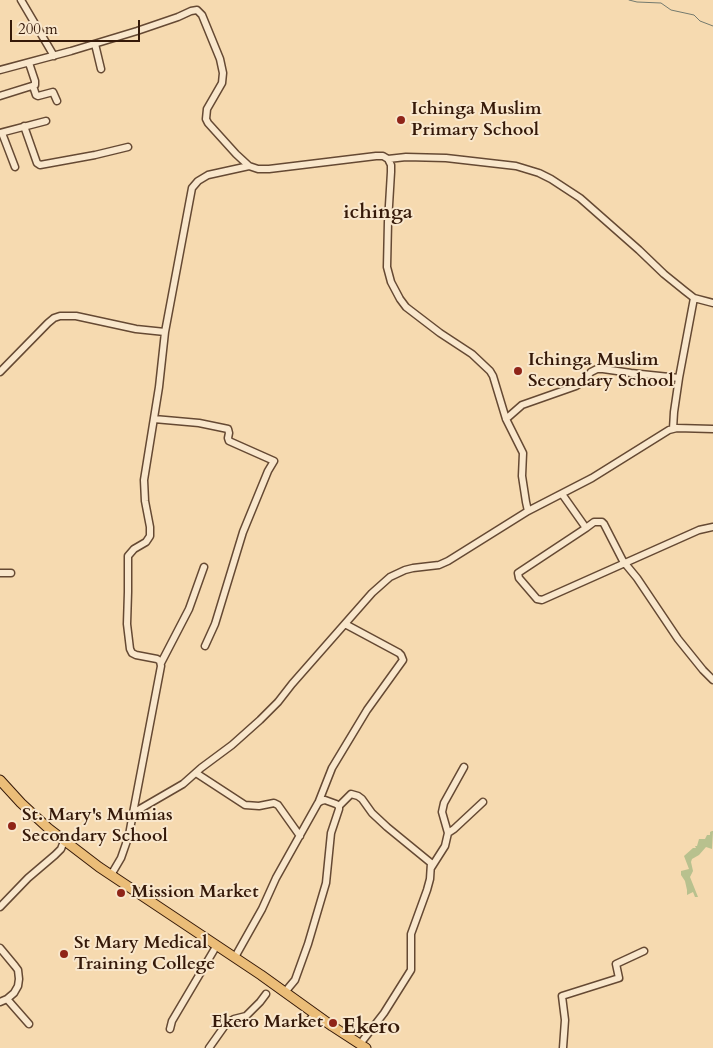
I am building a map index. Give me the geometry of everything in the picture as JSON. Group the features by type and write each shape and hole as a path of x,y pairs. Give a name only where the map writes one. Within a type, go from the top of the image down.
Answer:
{"highway":[{"path":"0,780 28,809 64,841 363,1046"}],"street":[{"path":"21,0 54,56"},
{"path":"0,70 95,44 194,10 199,11 220,59 223,73 222,83 209,103 206,119 208,124 249,166 258,169 269,169 376,156 383,156 388,159 391,165 391,172 387,267 391,282 406,307 472,354 487,367 493,376 506,418 523,453 522,476 528,511"},
{"path":"95,44 101,69"},
{"path":"0,96 36,85 29,63"},
{"path":"33,86 36,95 53,92 57,101"},
{"path":"14,167 1,133 46,121"},
{"path":"24,126 37,163 40,165 95,155 128,146"},
{"path":"388,159 406,157 446,158 516,166 539,173 552,179 580,198 669,279 694,298 713,302"},
{"path":"161,664 157,659 138,656 132,653 127,624 128,556 134,549 146,542 150,536 144,486 160,387 165,332 192,188 198,181 208,175 249,166"},
{"path":"673,429 679,378 694,298"},
{"path":"0,372 48,322 60,316 92,318 136,329 165,332"},
{"path":"506,418 522,405 576,386 590,372 597,369 679,378"},
{"path":"154,419 199,423 228,429 228,440 274,462 268,471 243,532 214,624 205,646"},
{"path":"134,813 183,784 239,739 278,702 372,593 390,577 405,570 439,565 448,561 528,511 592,478 673,429 713,430"},
{"path":"562,494 586,528"},
{"path":"713,527 699,530 624,563 542,600 537,599 518,573 594,522 604,524 624,563 637,578 678,639 713,680"},
{"path":"111,875 121,858 129,835 161,664 189,609 204,568"},
{"path":"0,573 11,573"},
{"path":"235,957 319,801 332,768 367,710 403,660 398,653 345,624"},
{"path":"430,869 445,846 448,833 442,812 444,803 464,767"},
{"path":"196,774 245,805 259,806 274,803 278,805 300,836"},
{"path":"285,992 295,980 319,908 326,883 331,833 339,806 352,794 362,799 372,814 430,861 432,866 427,890 411,934 410,974 363,1046"},
{"path":"319,801 325,800 339,806"},
{"path":"448,833 483,802"},
{"path":"0,907 28,878 60,850 64,841"},
{"path":"170,1029 172,1021 217,945"},
{"path":"0,948 15,966 19,975 16,991 0,1002"},
{"path":"563,1048 565,1020 562,996 619,978 616,964 644,951"},
{"path":"209,1048 226,1024 234,1019 243,1018 248,1015 266,994"},
{"path":"7,998 29,1024"},
{"path":"309,1021 315,1013"}],"green space":[{"path":"713,831 712,849 706,847 691,862 693,871 690,877 698,897 695,897 693,892 687,895 685,881 681,875 681,871 689,869 684,856 693,848 696,848 695,846 697,846 699,839 705,839"}],"waterway":[{"path":"629,0 661,3 671,10 694,15 700,21 713,26"}],"place":[{"name":"Ichinga Muslim Primary School","path":"401,120"},
{"name":"Ichinga Muslim Secondary School","path":"518,371"},
{"name":"St. Mary's Mumias Secondary School","path":"12,826"},
{"name":"Mission Market","path":"121,893"},
{"name":"St Mary Medical Training College","path":"64,954"},
{"name":"Ekero Market","path":"333,1023"}],"district":[{"name":"ichinga","path":"378,213"},
{"name":"Ekero","path":"371,1028"}]}
